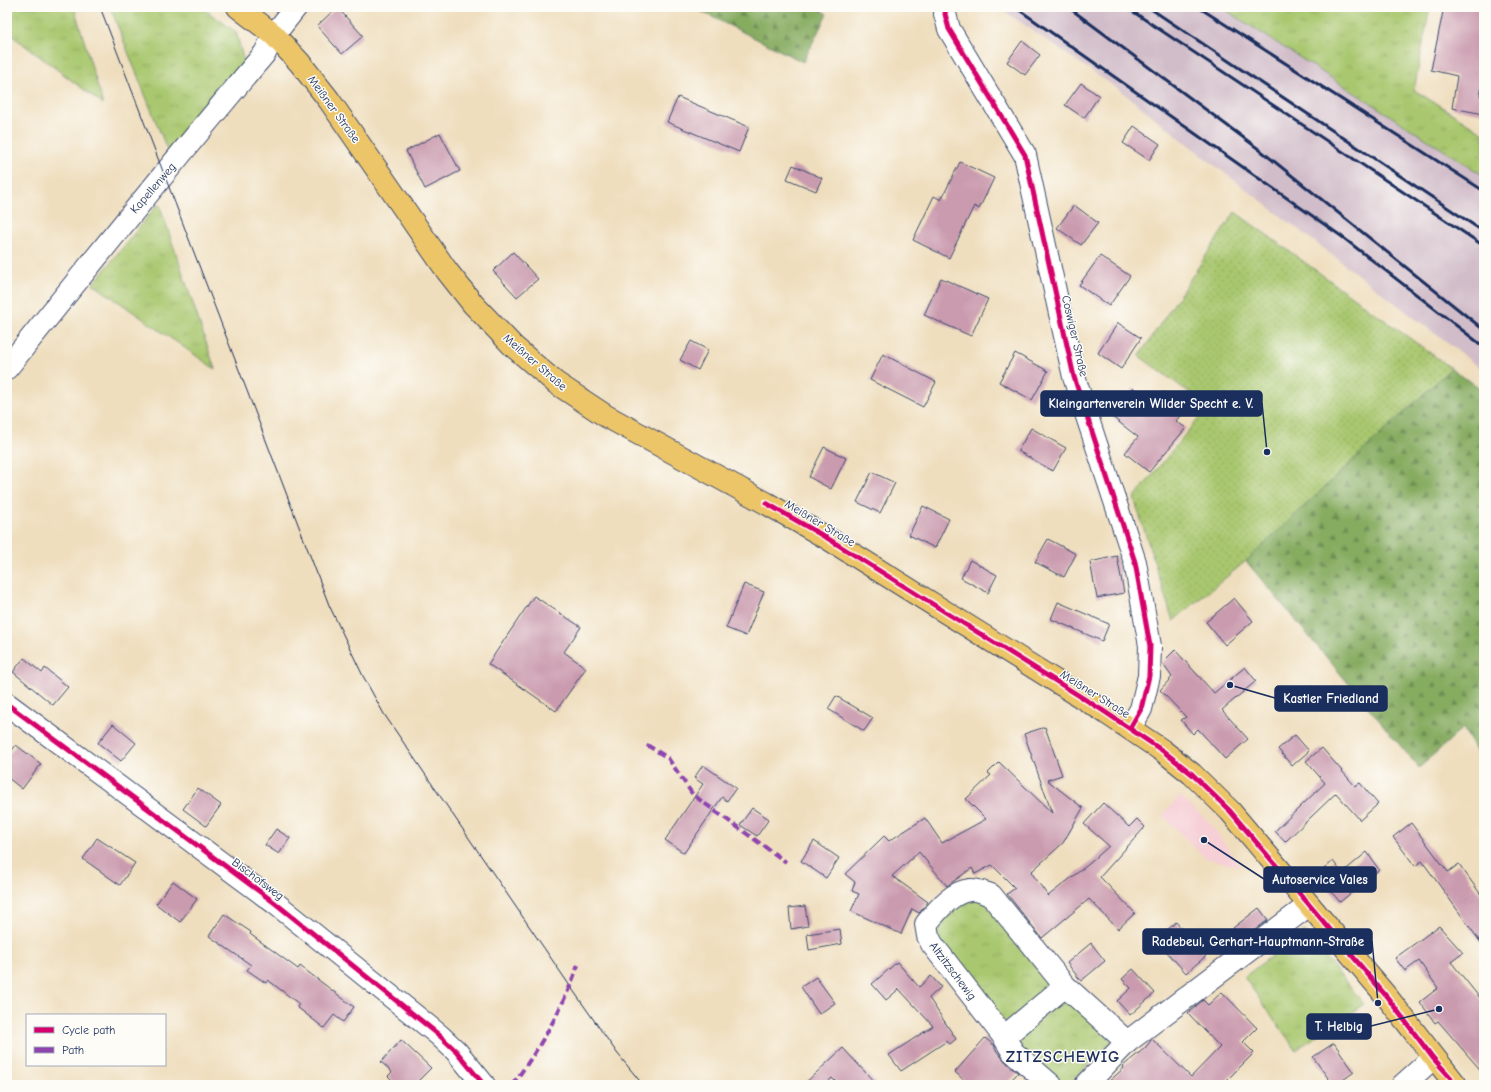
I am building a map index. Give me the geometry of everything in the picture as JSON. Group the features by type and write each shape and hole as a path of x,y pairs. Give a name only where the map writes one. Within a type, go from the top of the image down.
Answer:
{"main road":[{"name":"Meißner Straße","path":"238,7 274,35 300,63 329,100 447,271 473,304 513,346 556,383 606,416 827,538 1130,728 1192,774 1230,811 1387,997 1433,1058 1456,1085"}],"street":[{"name":"Kapellenweg","path":"7,368 139,204 164,176 265,53 274,35 296,7"},
{"name":"Coswiger Straße","path":"946,7 945,14 949,29 1025,155 1074,377 1135,562 1150,646 1149,676 1140,709 1130,728"},
{"name":"Bischofsweg","path":"7,704 281,908 439,1035 456,1051 484,1085"},
{"name":"Altzitzschewig","path":"1050,1085 1013,1052 1004,1038 936,950 928,936 926,924 939,907 960,894 970,890 980,891 991,896 1065,986 1127,1042"},
{"path":"1086,1085 1127,1042 1309,905"},
{"path":"1004,1038 1065,986"},
{"path":"1403,1085 1433,1058"}],"shaded area":[{"path":"998,7 1221,7 1484,176 1484,371 1209,161 1121,91"},
{"path":"1180,796 1209,822 1241,867 1205,858 1162,815"}],"green space":[{"path":"7,7 74,7 103,104 7,32"},
{"path":"110,7 201,7 236,32 244,62 170,157"},
{"path":"692,7 816,7 827,14 803,62"},
{"path":"1221,7 1430,7 1414,90 1484,133 1484,176"},
{"path":"159,203 215,369 93,284"},
{"path":"1235,212 1451,368 1246,561 1173,621 1134,498 1208,406 1139,356"},
{"path":"1451,368 1484,392 1484,765 1463,728 1419,768 1246,561"},
{"path":"969,897 985,900 1051,986 1006,1024 934,933 934,921"},
{"path":"1304,931 1364,1004 1296,1050 1244,977"},
{"path":"1065,996 1113,1041 1068,1085 1059,1085 1022,1052 1019,1039"}],"building":[{"path":"337,7 363,36 342,54 317,26"},
{"path":"1444,7 1484,7 1484,78 1480,96 1484,96 1484,114 1452,108 1457,76 1431,70"},
{"path":"1022,41 1040,55 1025,75 1007,62"},
{"path":"1081,83 1099,96 1084,118 1065,105"},
{"path":"678,97 749,127 739,152 667,122"},
{"path":"1134,126 1160,144 1149,160 1123,143"},
{"path":"440,133 460,171 425,189 406,151"},
{"path":"960,162 994,178 979,209 974,206 949,258 913,240 934,196 941,200"},
{"path":"793,165 822,178 816,191 787,179"},
{"path":"1074,205 1098,223 1081,245 1057,228"},
{"path":"513,252 538,279 517,297 493,271"},
{"path":"1100,256 1130,276 1109,306 1079,285"},
{"path":"941,278 988,299 971,336 924,315"},
{"path":"1118,323 1141,338 1121,369 1098,353"},
{"path":"691,341 708,350 698,370 680,360"},
{"path":"1015,353 1048,371 1032,400 999,382"},
{"path":"883,354 936,382 923,407 870,380"},
{"path":"1133,388 1155,405 1164,392 1185,409 1176,421 1186,428 1149,472 1125,453 1138,437 1111,416"},
{"path":"1031,428 1066,448 1053,471 1018,451"},
{"path":"824,447 846,458 831,489 809,477"},
{"path":"872,472 895,483 880,513 857,502"},
{"path":"923,506 949,519 935,548 909,535"},
{"path":"1048,539 1076,554 1064,577 1035,562"},
{"path":"1117,556 1124,593 1097,598 1090,562"},
{"path":"970,560 997,575 988,593 961,578"},
{"path":"744,584 764,592 746,636 726,628"},
{"path":"534,596 581,627 564,652 586,668 556,711 488,664"},
{"path":"1234,598 1253,621 1225,645 1206,622"},
{"path":"1058,602 1109,624 1102,641 1051,619"},
{"path":"1175,650 1214,693 1245,667 1256,681 1222,710 1248,739 1225,759 1198,729 1193,734 1181,720 1186,717 1160,690 1172,677 1162,663"},
{"path":"24,658 42,673 45,668 68,687 53,705 13,672"},
{"path":"836,696 873,718 864,731 828,709"},
{"path":"113,724 136,743 121,761 98,743"},
{"path":"1045,727 1062,775 1047,780 1083,808 1063,843 1031,872 1048,896 1109,846 1084,824 1103,803 1129,827 1137,819 1145,827 1100,877 1135,913 1118,929 1089,899 1042,938 1007,894 1015,888 992,865 975,874 972,868 947,886 919,852 892,876 928,902 919,913 912,909 901,934 851,911 859,894 852,891 855,882 845,874 884,836 889,841 925,818 942,843 986,819 966,799 991,775 988,773 999,762 1052,813 1024,734"},
{"path":"1295,735 1309,751 1292,766 1278,749"},
{"path":"16,745 41,764 22,789 7,777 7,757"},
{"path":"1322,748 1355,786 1360,783 1378,804 1360,820 1336,793 1285,842 1275,831 1325,783 1306,761"},
{"path":"703,765 736,788 727,801 722,797 684,853 665,840 703,784 694,778"},
{"path":"198,788 221,805 206,826 183,809"},
{"path":"752,808 769,819 757,836 740,825"},
{"path":"1411,823 1448,872 1459,864 1484,899 1484,947 1422,861 1415,866 1393,837"},
{"path":"276,829 290,838 279,854 265,845"},
{"path":"97,838 135,863 120,885 83,859"},
{"path":"814,841 839,858 826,878 801,861"},
{"path":"1367,852 1379,870 1340,902 1317,875 1333,861 1342,873"},
{"path":"173,881 197,899 180,922 156,904"},
{"path":"805,906 808,926 791,929 789,908"},
{"path":"1259,908 1268,920 1242,940 1233,928"},
{"path":"224,914 251,932 250,934 298,969 300,966 354,1007 343,1022 334,1015 324,1028 297,1007 299,1004 268,980 266,983 247,970 251,965 209,936"},
{"path":"1176,922 1206,956 1186,973 1156,940"},
{"path":"1439,926 1463,953 1451,962 1484,1003 1484,1074 1438,1021 1435,1023 1420,1002 1438,988 1419,961 1405,971 1395,958"},
{"path":"840,929 842,944 809,950 807,934"},
{"path":"1091,943 1105,961 1081,981 1067,963"},
{"path":"897,962 919,987 931,976 941,987 929,998 956,1039 950,1044 947,1041 901,1071 889,1055 933,1026 899,989 886,1000 872,984"},
{"path":"1133,969 1155,993 1130,1015 1117,1001 1131,988 1122,979"},
{"path":"816,977 835,1003 819,1014 801,987"},
{"path":"1222,992 1257,1028 1243,1042 1254,1053 1222,1085 1105,1085 1124,1068 1123,1066 1145,1048 1152,1039 1191,1077 1220,1047 1188,1013 1203,1000 1208,1005"},
{"path":"985,1038 995,1046 995,1049 1005,1061 1018,1073 1006,1085 969,1085 955,1072"},
{"path":"401,1040 431,1068 414,1085 397,1085 388,1076 392,1072 381,1062"},
{"path":"1334,1043 1354,1072 1336,1085 1333,1085 1313,1057"},
{"path":"843,1048 877,1085 839,1085 832,1078 825,1085 803,1085"}],"tram line":[{"path":"100,7 329,605 363,676 384,714 570,986 617,1053 643,1085"}],"railway":[{"path":"1015,7 1341,236 1484,347"},
{"path":"1068,7 1260,150 1484,330"},
{"path":"1126,7 1484,246"},
{"path":"1148,7 1484,232"},
{"path":"1198,7 1484,191"}],"marked path":[{"path":"647,745 668,758 693,795 786,862"},
{"path":"512,1085 532,1057 550,1027 565,997 578,965"}],"cycle path":[{"path":"946,7 945,14 949,29 1025,155 1074,377 1135,562 1150,646 1149,676 1141,709 1130,728"},
{"path":"766,503 827,538 1102,710 1163,751 1192,774 1230,811 1387,997 1433,1058 1451,1078"},
{"path":"7,704 275,903 439,1035 456,1051 484,1085"}],"place":[{"name":"Kleingartenverein Wilder Specht e. V.","path":"1267,452"},
{"name":"Kastler Friedland","path":"1230,685"},
{"name":"Autoservice Vales","path":"1204,840"},
{"name":"Radebeul, Gerhart-Hauptmann-Straße","path":"1378,1003"},
{"name":"T. Helbig","path":"1439,1009"}],"district":[{"name":"ZITZSCHEWIG","path":"1063,1057"}]}
